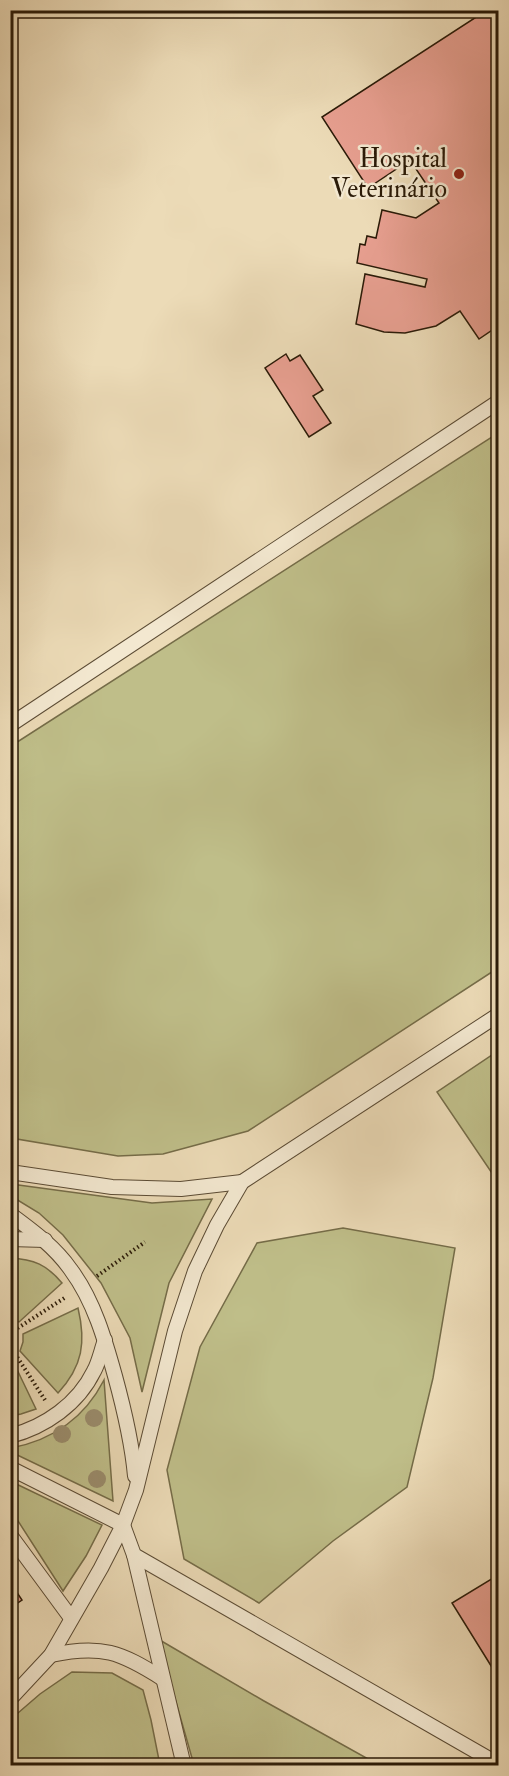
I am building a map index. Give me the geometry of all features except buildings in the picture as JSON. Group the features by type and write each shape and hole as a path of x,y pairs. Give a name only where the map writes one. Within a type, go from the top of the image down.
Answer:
{"lane":[{"path":"10,725 498,402"},
{"path":"10,1172 112,1187 181,1189 242,1182 498,1015"},
{"path":"10,1699 51,1655 123,1525 136,1490 175,1331 195,1271 217,1225 242,1182"},
{"path":"10,1214 45,1240 82,1287 105,1340 124,1407 133,1450 136,1490"},
{"path":"10,1239 45,1240"},
{"path":"10,1436 24,1432 56,1416 76,1398 94,1372 105,1340"},
{"path":"10,1468 123,1525 134,1555 184,1766"},
{"path":"10,1535 71,1618"},
{"path":"134,1555 498,1764"},
{"path":"51,1655 76,1649 119,1654 163,1679"}],"path":[{"path":"10,1347 56,1416"}],"shaded area":[{"path":"498,433 498,968 248,1131 163,1154 118,1156 11,1138 11,746"},
{"path":"498,1051 498,1182 437,1092"},
{"path":"11,1184 152,1203 212,1199 169,1283 142,1392 130,1338 101,1283 63,1235 39,1213 11,1196"},
{"path":"343,1228 455,1248 433,1378 407,1487 333,1541 259,1603 184,1559 167,1470 200,1347 257,1243"},
{"path":"10,1258 39,1264 62,1283 19,1322 11,1319"},
{"path":"78,1308 82,1332 80,1353 73,1373 58,1393 20,1351 23,1334"},
{"path":"11,1357 36,1409 11,1416"},
{"path":"104,1380 113,1501 11,1452 11,1448 40,1439 66,1426 87,1406"},
{"path":"10,1481 102,1525 86,1556 63,1591 11,1510"},
{"path":"158,1639 264,1701 379,1765 194,1765"},
{"path":"72,1672 112,1673 143,1690 160,1765 11,1765 11,1719 40,1694"}],"place":[{"name":"Hospital Veterinário","path":"459,174"}]}
